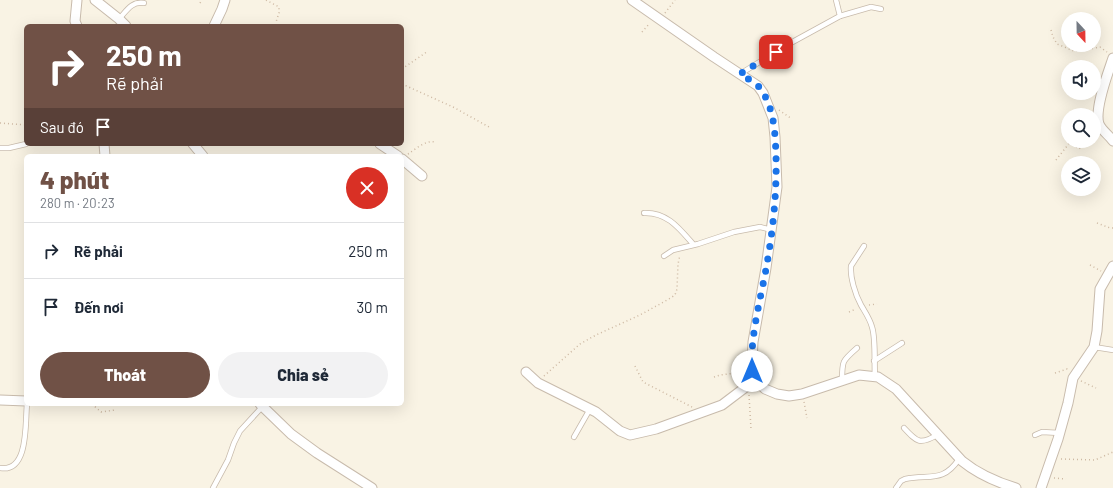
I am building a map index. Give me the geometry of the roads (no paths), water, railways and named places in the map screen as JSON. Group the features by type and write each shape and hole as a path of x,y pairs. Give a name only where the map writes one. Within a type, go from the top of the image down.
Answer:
{"street":[{"path":"76,24 75,21 78,0"},
{"path":"95,0 119,18 124,24"},
{"path":"215,24 222,9 224,0"},
{"path":"526,372 538,382 596,412 620,431 630,435 656,429 722,405 752,379 753,342 772,230 776,187 773,118 768,103 758,86 632,0"},
{"path":"1110,55 1099,106 1098,119 1102,130 1113,141"},
{"path":"195,146 201,154"},
{"path":"383,146 395,154"},
{"path":"405,156 422,176"},
{"path":"1041,488 1060,433 1075,375 1089,356 1094,346 1097,331 1100,289 1113,266"},
{"path":"752,379 765,389 777,394 789,396 802,394 859,375 875,377 887,382 896,389 937,435 972,469 986,477 1016,488"},
{"path":"0,400 24,403"},
{"path":"262,406 291,434 317,453 372,488"}],"lane":[{"path":"836,0 840,16"},
{"path":"119,18 134,4 138,2 144,4"},
{"path":"740,74 787,45 840,16 872,7 881,9"},
{"path":"0,148 9,148 24,144"},
{"path":"644,213 656,213 665,217 679,228 694,244"},
{"path":"664,256 681,247 751,228 760,227 772,230"},
{"path":"864,246 850,270 859,302 874,331 875,377"},
{"path":"874,360 902,343"},
{"path":"1094,346 1113,350"},
{"path":"842,381 842,364 845,359 857,348"},
{"path":"0,468 13,467 21,458 26,406"},
{"path":"213,488 228,460 240,431 260,406"},
{"path":"574,437 590,409"},
{"path":"904,428 915,440 919,441 928,440 937,435"},
{"path":"1035,435 1042,432 1060,433"},
{"path":"896,488 901,481 905,479 945,474 954,467 960,459"}]}
